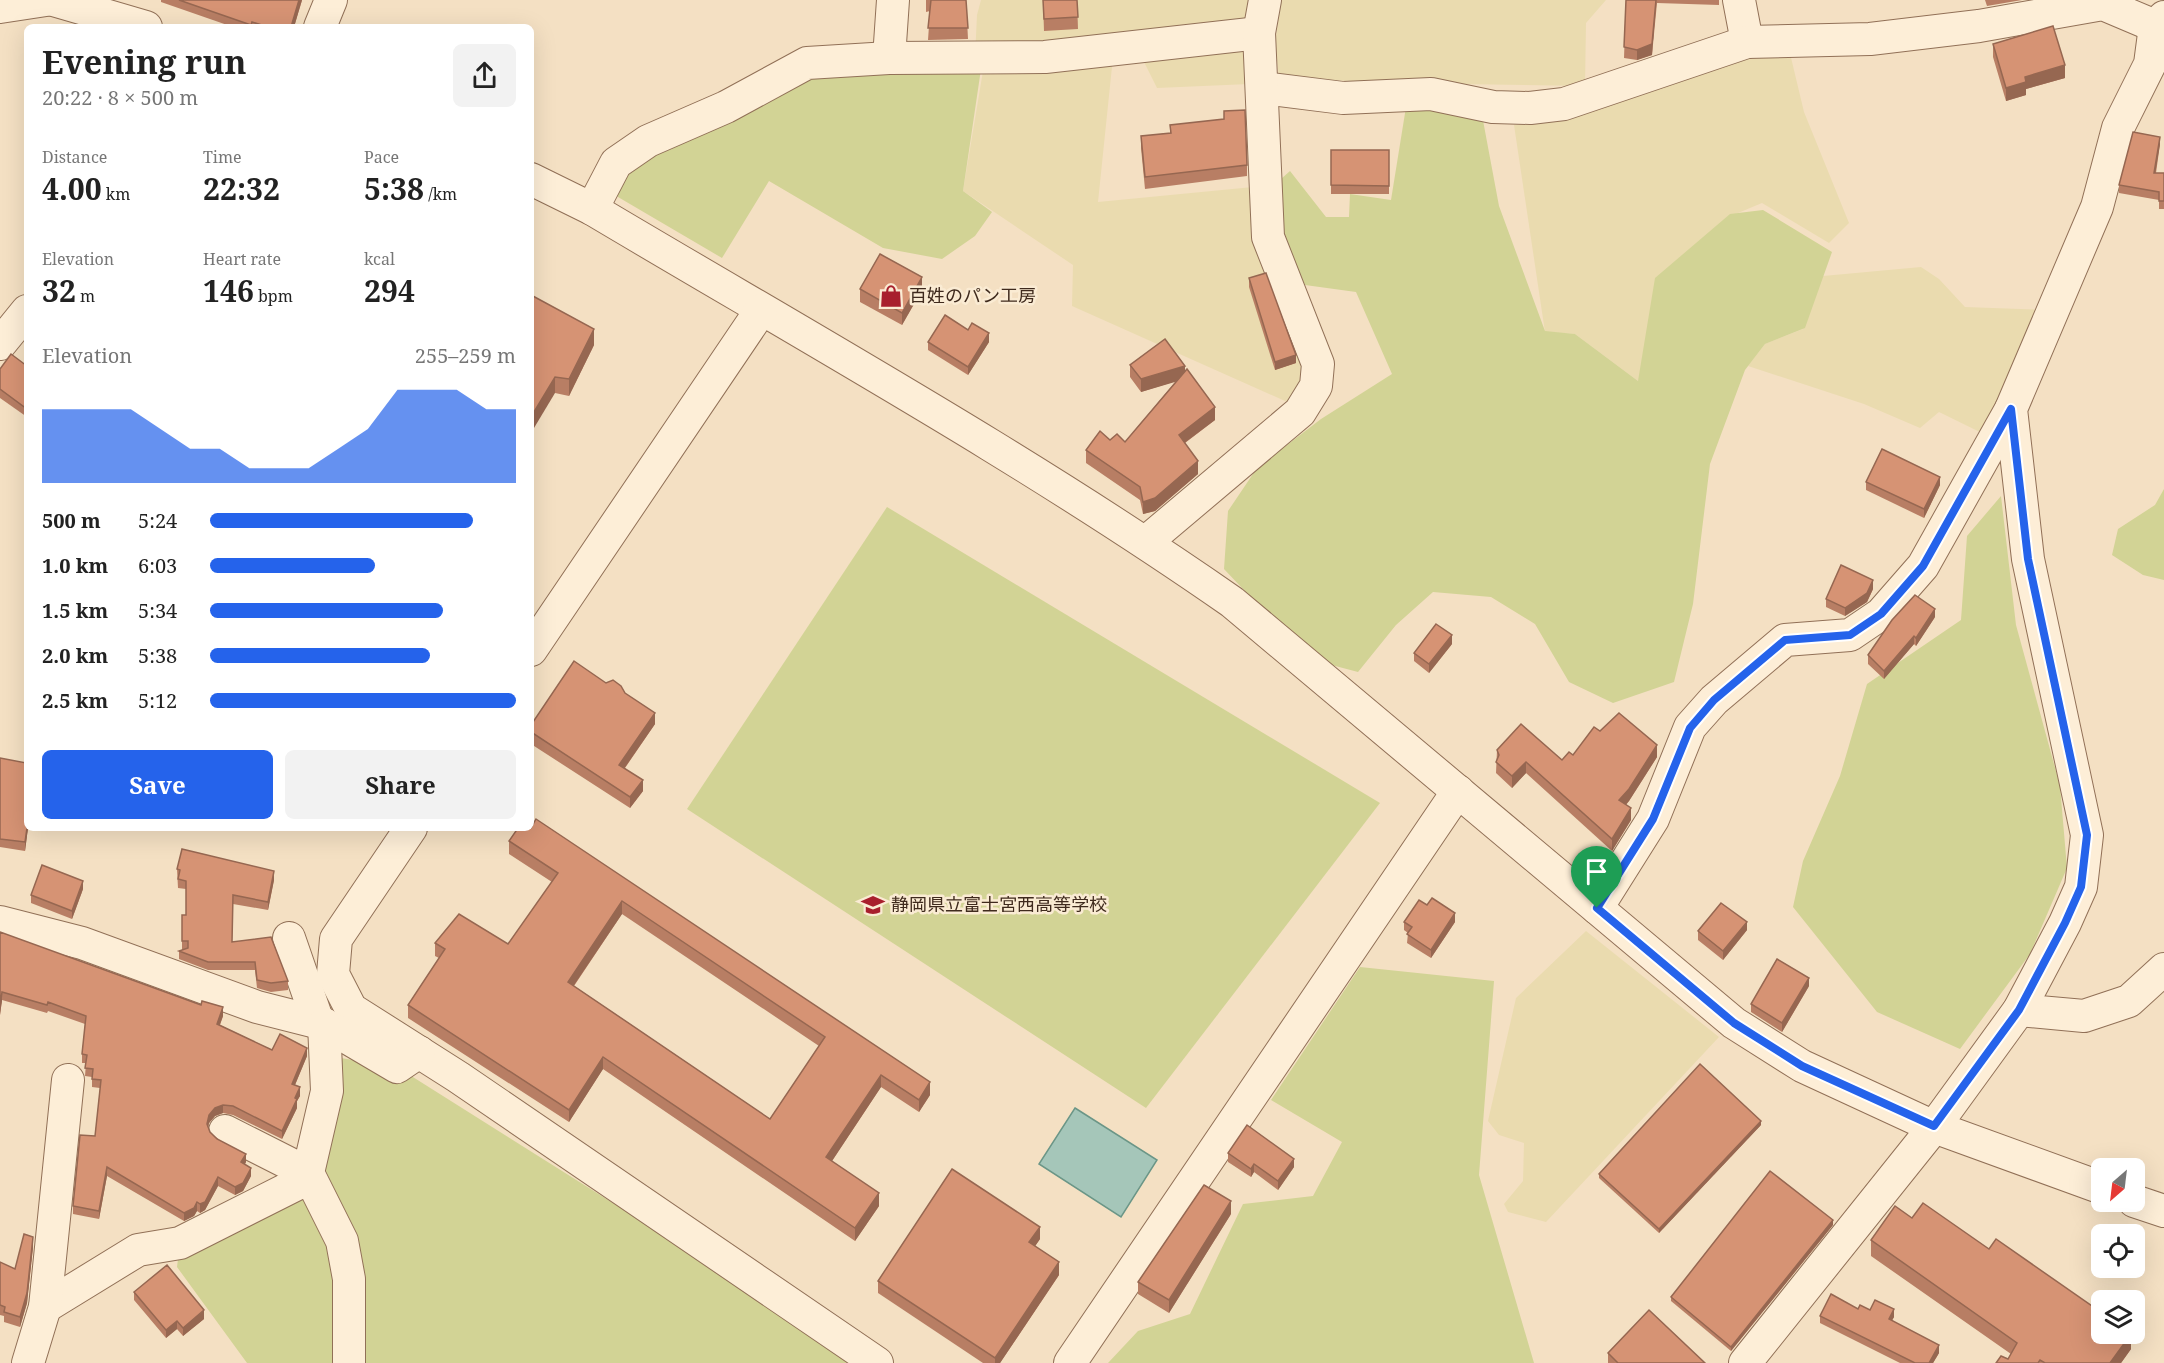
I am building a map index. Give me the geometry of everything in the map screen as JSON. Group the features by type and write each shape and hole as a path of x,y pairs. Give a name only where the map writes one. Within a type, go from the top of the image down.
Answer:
{"street":[{"path":"0,7 46,0"},
{"path":"53,0 130,24"},
{"path":"321,24 331,0"},
{"path":"889,58 893,0"},
{"path":"1146,542 1300,412 1316,386 1318,364 1268,237 1259,33 1265,0"},
{"path":"1739,0 1747,42"},
{"path":"1263,88 1343,98 1431,94 1493,107 1541,107 1564,105 1747,42 1870,39 1979,26 2103,4 2159,22 2157,70 2118,128 2097,207 2011,409 1923,566 1881,614 1850,635 1785,640 1714,700 1690,728 1653,819 1597,908"},
{"path":"592,209 616,163 648,141 726,108 807,63 889,58 1045,57 1259,33"},
{"path":"534,180 592,209 1146,542 1232,602 1734,1023 1802,1066 1934,1126 2091,1184"},
{"path":"534,646 760,310"},
{"path":"0,344 24,315"},
{"path":"1745,1363 1934,1126 2019,1010 2065,923 2081,887 2087,835 2028,559 2011,409"},
{"path":"1070,1363 1458,791"},
{"path":"409,831 336,939 333,974 351,1009 419,1052 877,1363"},
{"path":"0,922 82,943 257,1007 321,1023 397,1067 419,1052"},
{"path":"45,1307 138,1250 180,1243 284,1192 308,1173 327,1091 321,1023 289,938"},
{"path":"2019,1010 2084,1017 2129,1001 2164,969"},
{"path":"28,1363 45,1307 68,1080"},
{"path":"225,1131 308,1173 342,1241 349,1279 349,1363"},
{"path":"2145,1205 2164,1212"}],"shaded area":[{"path":"981,0 1252,0 1249,84 1157,88 1142,58 975,57 977,15"},
{"path":"1281,0 1606,0 1586,23 1585,86 1387,83 1279,77 1275,44"},
{"path":"1788,45 1804,112 1849,223 1829,243 1762,203 1726,218 1638,381 1575,334 1545,332 1514,125 1563,120"},
{"path":"1113,57 1098,202 1253,187 1310,357 1294,405 1072,306 1073,265 963,191 984,65"},
{"path":"1921,267 1939,279 1965,307 2049,310 1992,438 1939,412 1920,428 1864,404 1748,366 1765,344 1803,329 1823,276"},
{"path":"1586,931 1719,1037 1546,1222 1508,1212 1504,1204 1523,1181 1524,1143 1499,1135 1488,1121 1516,998"},
{"path":"1075,1108 1157,1160 1121,1217 1039,1164"}],"green space":[{"path":"981,69 963,191 992,212 975,236 942,259 883,248 769,181 722,258 618,197 613,189 622,169 808,71"},
{"path":"1406,107 1482,115 1499,206 1545,331 1575,334 1638,381 1655,278 1730,214 1763,210 1832,252 1805,328 1765,344 1745,370 1710,464 1693,604 1674,682 1613,703 1569,682 1535,624 1491,597 1433,592 1396,625 1358,672 1309,659 1224,569 1228,511 1257,468 1321,419 1392,374 1356,292 1305,285 1282,235 1281,179 1290,171 1326,217 1349,217 1350,194 1391,200"},
{"path":"2164,489 2164,580 2143,575 2112,555 2118,529 2155,505"},
{"path":"2001,496 2016,625 2060,786 2067,868 2030,954 1960,1049 1877,1012 1793,907 1803,861 1840,776 1867,684 1961,620 1967,536"},
{"path":"887,507 1380,803 1146,1108 687,809"},
{"path":"1360,967 1494,981 1479,1175 1534,1363 1108,1363 1138,1331 1190,1314 1243,1204 1313,1196 1342,1142 1271,1100"},
{"path":"341,1058 397,1067 867,1363 247,1363 177,1267 180,1243 297,1184"}],"building":[{"path":"179,0 299,0 292,24 252,22 248,24"},
{"path":"931,0 966,0 968,28 928,28"},
{"path":"1043,0 1077,0 1078,17 1044,19"},
{"path":"1626,0 1656,0 1652,44 1637,50 1624,47"},
{"path":"2053,26 2065,65 2025,77 2026,82 2006,88 1993,44"},
{"path":"1245,110 1247,165 1145,177 1141,136 1171,133 1170,125 1224,119 1224,111"},
{"path":"2133,132 2160,137 2154,173 2164,173 2164,201 2159,201 2159,192 2119,185"},
{"path":"1331,150 1389,150 1389,186 1331,185"},
{"name":"百姓のパン工房","path":"880,254 922,277 902,313 860,289"},
{"path":"1266,273 1296,355 1275,362 1249,278"},
{"path":"534,297 594,329 569,379 555,377 534,412"},
{"path":"945,315 968,330 972,323 989,333 968,367 928,342"},
{"path":"1165,339 1185,366 1141,379 1130,365"},
{"path":"11,354 24,364 24,407 0,389 0,369"},
{"path":"1187,369 1215,407 1179,435 1198,461 1155,498 1143,502 1140,487 1086,450 1100,431 1110,440 1117,434 1125,442"},
{"path":"1882,449 1940,477 1924,509 1866,482"},
{"path":"1841,565 1873,580 1867,593 1845,608 1826,599"},
{"path":"1915,595 1935,609 1916,638 1914,636 1884,671 1868,655 1892,620"},
{"path":"1436,624 1452,635 1429,664 1414,653"},
{"path":"574,661 606,683 613,680 621,686 625,693 655,713 619,765 643,780 630,797 534,734 534,721"},
{"path":"1619,713 1657,745 1629,789 1619,800 1631,808 1612,839 1526,762 1512,776 1496,762 1499,755 1497,750 1521,724 1562,760 1569,752 1573,755 1594,727 1600,731"},
{"path":"0,758 24,763 24,831 27,831 25,842 0,839"},
{"path":"536,819 930,1082 919,1100 881,1075 826,1157 879,1193 855,1228 603,1057 569,1110 408,1005 445,949 435,943 459,914 508,944 558,873 509,841 516,831 534,831","holes":["622,901 825,1037 770,1119 568,982"]},
{"path":"182,849 274,871 268,902 233,895 232,942 271,937 288,981 271,983 257,980 255,962 208,962 179,951 188,948 188,941 182,941 182,915 186,915 186,881 178,879 180,870 177,869"},
{"path":"42,865 83,881 72,911 31,895"},
{"path":"1432,898 1455,913 1431,950 1407,934 1412,927 1404,922 1419,900 1427,905"},
{"path":"1721,903 1747,922 1723,951 1698,931"},
{"path":"0,932 201,1005 202,1001 223,1007 217,1024 272,1050 280,1034 307,1048 292,1084 300,1087 295,1098 297,1099 282,1131 233,1106 223,1105 215,1108 209,1115 207,1124 210,1132 217,1139 246,1154 241,1162 251,1168 243,1183 235,1187 218,1177 205,1202 200,1204 197,1202 194,1208 184,1213 107,1167 99,1211 73,1206 80,1135 95,1136 101,1080 92,1079 93,1069 85,1068 87,1055 82,1054 86,1016 48,1002 47,1005 2,992 0,1007"},
{"path":"1777,959 1809,978 1782,1023 1751,1004"},
{"path":"1700,1064 1761,1121 1659,1229 1599,1174"},
{"path":"1247,1125 1294,1159 1278,1181 1254,1164 1251,1169 1228,1153"},
{"path":"952,1169 1040,1227 1029,1242 1059,1262 995,1358 878,1281"},
{"path":"1770,1171 1833,1220 1731,1347 1671,1297"},
{"path":"1204,1185 1231,1201 1169,1300 1138,1282"},
{"path":"1923,1203 1989,1249 1996,1239 2091,1305 2091,1344 2124,1344 2110,1363 2045,1363 2040,1360 2038,1363 1996,1363 2001,1356 2008,1359 2017,1343 1871,1240 1895,1206 1912,1218"},
{"path":"24,1234 33,1237 27,1293 20,1317 4,1312 5,1307 0,1305 0,1262 15,1269"},
{"path":"167,1265 204,1310 183,1328 177,1321 166,1330 134,1292"},
{"path":"1831,1294 1858,1309 1860,1305 1870,1310 1875,1300 1894,1309 1889,1319 1939,1345 1929,1363 1915,1363 1820,1316"},
{"path":"1649,1310 1705,1363 1618,1363 1608,1353"}],"place":[{"name":"百姓のパン工房","path":"891,296"},
{"name":"静岡県立富士宮西高等学校","path":"873,905"}],"route":[{"path":"2011,409 2028,559 2054,672 2087,835 2081,887 2065,923 2019,1010 1934,1126 1802,1066 1734,1023 1597,908 1653,819 1673,765 1690,728 1714,700 1785,640 1850,635 1881,614 1923,566 2011,409"}]}
